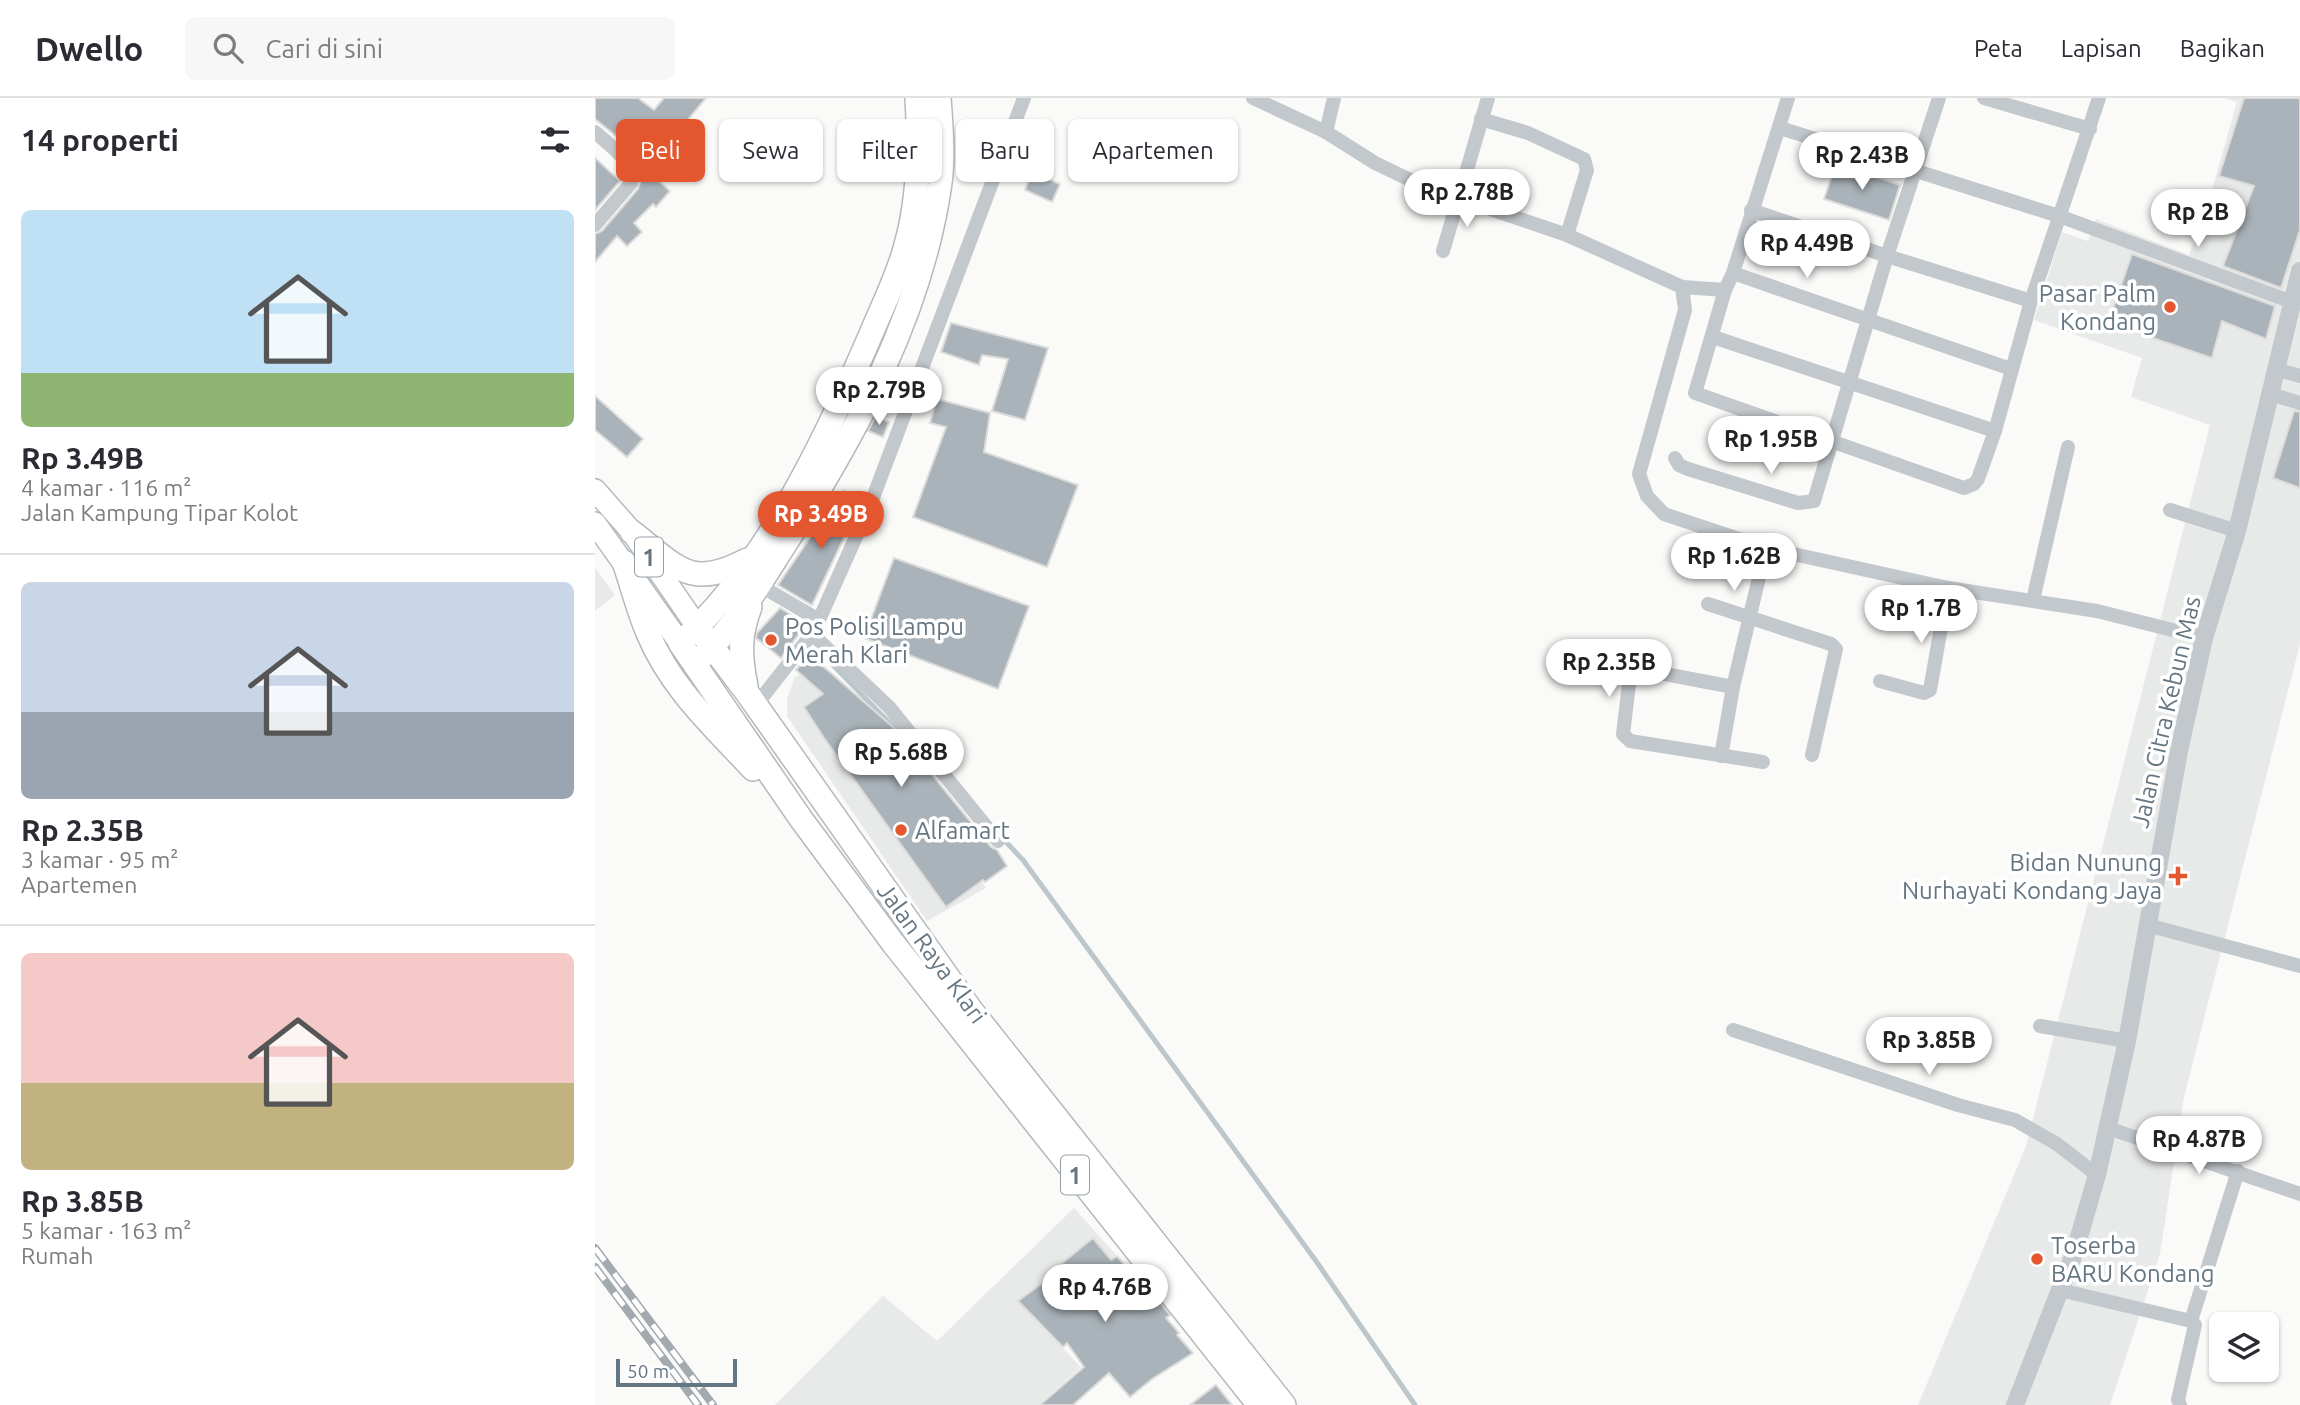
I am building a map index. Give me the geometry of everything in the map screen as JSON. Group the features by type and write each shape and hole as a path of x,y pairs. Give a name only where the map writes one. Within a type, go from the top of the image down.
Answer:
{"highway":[{"path":"680,643 698,628 753,557 816,456 864,349 906,246 917,171 917,98"},
{"path":"695,663 713,647 759,585 828,477 879,377 919,274 940,181 939,98"},
{"path":"632,533 676,567 698,576 723,573 753,557"},
{"path":"624,562 648,634 669,673 695,709 801,819"},
{"path":"752,699 740,656 743,625 759,585"},
{"name":"Jalan Raya Klari","path":"698,628 752,699 971,1010 1284,1405"},
{"name":"Jalan Raya Klari","path":"680,643 801,819 974,1049 1259,1405"}],"main road":[{"name":"Jalan Raya Klari","path":"595,490 632,533 698,628"},
{"name":"Jalan Raya Klari","path":"595,523 680,643"}],"street":[{"path":"752,699 816,627 871,503 1024,98"},
{"path":"1252,98 1326,132 1375,163 1425,187 1567,235 1682,286 1725,290"},
{"path":"1326,132 1334,98"},
{"path":"1443,251 1488,98"},
{"path":"1788,98 1725,290 1695,393 1964,488 1974,484 1977,479 1995,431 2031,301 2099,98"},
{"path":"1675,458 1679,465 1688,469 1806,504 1814,501 1887,256 1939,98"},
{"path":"1984,98 2090,129"},
{"path":"1481,119 1528,133 1584,159 1587,170 1567,235"},
{"path":"1780,128 2059,216 2292,302"},
{"path":"595,132 630,166 632,177 631,183 595,225"},
{"path":"1751,210 2031,301"},
{"name":"Jalan Citra Kebun Mas","path":"2015,1405 2060,1290 2097,1175 2127,1041 2179,751 2204,638 2237,531 2300,271"},
{"path":"1733,272 2011,369"},
{"path":"1682,286 1685,310 1639,474 1647,496 1664,514 1766,548 1948,588 2097,611 2204,638"},
{"path":"1713,337 1995,431"},
{"path":"2276,369 2300,376"},
{"path":"2270,394 2300,403"},
{"path":"2033,600 2068,447"},
{"path":"2169,510 2237,531"},
{"path":"1721,756 1733,687 1766,548"},
{"path":"759,585 816,627 889,708 998,841"},
{"path":"1880,681 1924,693 1930,690 1948,588"},
{"path":"1708,604 1831,644 1836,649 1812,755"},
{"path":"1733,687 1639,668 1630,676 1623,734 1630,741 1763,762"},
{"path":"2147,925 2300,966"},
{"path":"2041,1026 2127,1041"},
{"path":"1733,1030 1958,1105 2015,1120 2057,1144 2097,1175"},
{"path":"2108,1128 2300,1194"},
{"path":"2190,1321 2238,1171"},
{"path":"2060,1290 2190,1321 2195,1325 2178,1400 2180,1405"}],"shaded area":[{"path":"2223,98 2300,98 2300,644 2184,1097 2160,1254 2110,1405 1918,1405 2026,1146 2210,425 2131,397 2142,358 2034,320 2062,232 2088,241 2096,219 2189,255 2203,221 2237,102"},
{"path":"595,568 615,595 595,611"},
{"path":"800,674 857,720 986,888 927,921 787,716 787,699 795,677"},
{"path":"1074,1208 1116,1255 1037,1321 1081,1367 1038,1405 775,1405 883,1296 937,1341"}],"building":[{"path":"595,98 638,98 654,110 664,98 706,98 688,119 616,119 616,136 595,119"},
{"path":"2244,98 2300,98 2300,230 2281,288 2223,266 2254,186 2219,176"},
{"path":"595,158 616,177 616,182 619,182 595,210"},
{"path":"1836,164 1900,185 1889,220 1824,199"},
{"path":"1054,181 1060,184 1052,202 1025,190 1028,182"},
{"path":"640,182 660,182 670,191 656,207 653,204 634,223 642,232 627,246 617,236 595,262 595,234 602,231 638,189"},
{"name":"Pasar Palm Kondang","path":"2132,254 2275,306 2266,339 2222,321 2212,358 2108,323"},
{"path":"951,323 1048,348 1025,420 992,411 1008,359 982,355 979,365 941,352"},
{"path":"595,396 643,439 627,457 595,430"},
{"path":"937,399 990,413 984,452 1078,485 1047,567 913,517 946,427 930,423"},
{"path":"2294,411 2300,412 2300,488 2273,478"},
{"path":"875,417 889,422 883,437 868,431"},
{"path":"843,491 863,498 812,605 778,585 818,526 824,529"},
{"path":"894,558 1029,606 998,689 864,638"},
{"path":"780,608 806,624 781,658 756,638 757,633"},
{"path":"809,654 893,727 991,847 997,850 1007,866 946,907 804,707 823,694 796,670"},
{"path":"1093,1238 1111,1260 1117,1256 1139,1283 1143,1281 1170,1315 1166,1318 1179,1333 1177,1335 1193,1353 1152,1379 1130,1397 1109,1373 1073,1405 1040,1405 1084,1367 1067,1343 1063,1347 1018,1301 1059,1271 1056,1268"},
{"path":"1216,1385 1232,1405 1190,1405"}],"waterway":[{"path":"827,659 913,747"},
{"path":"1006,842 1023,860 1316,1261 1415,1405"}],"railway":[{"path":"595,1248 713,1405"},
{"path":"595,1267 698,1405"}],"place":[{"name":"Pasar Palm Kondang","path":"2170,307"},
{"name":"Pos Polisi Lampu Merah Klari","path":"771,640"},
{"name":"Alfamart","path":"901,830"},
{"name":"Bidan Nunung Nurhayati Kondang Jaya","path":"2178,876"},
{"name":"Toserba BARU Kondang","path":"2037,1259"}]}
